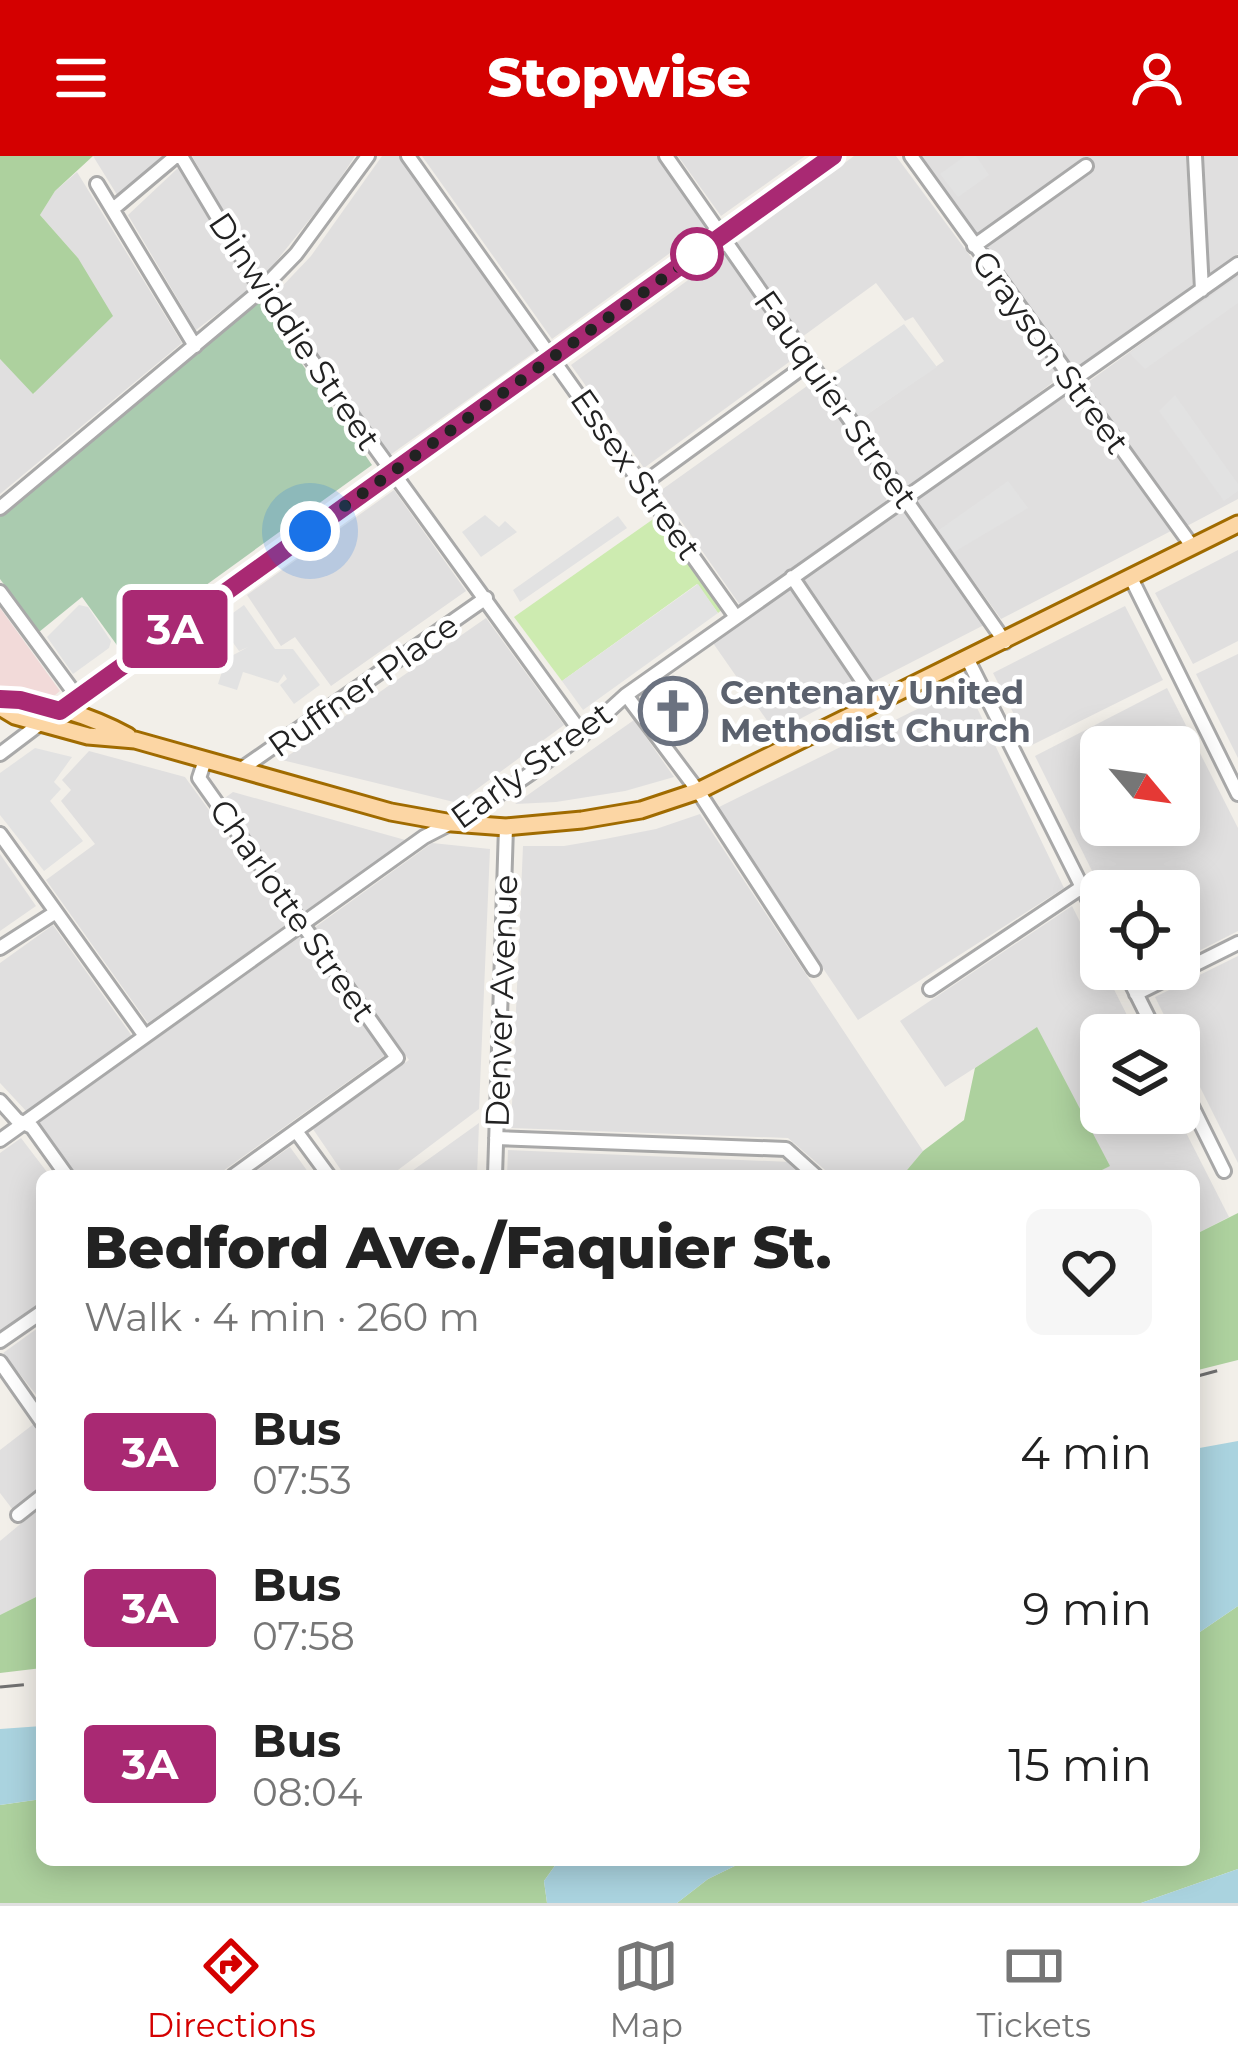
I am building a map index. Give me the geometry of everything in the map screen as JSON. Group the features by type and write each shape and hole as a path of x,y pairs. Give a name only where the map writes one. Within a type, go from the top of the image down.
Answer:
{"main road":[{"path":"0,703 20,700 102,722 129,737 205,760 391,812 452,824 506,826 641,810 698,791 1238,524"},
{"path":"0,703 41,723 88,736 129,737"}],"street":[{"path":"113,209 179,156"},
{"name":"Dinwiddie Street","path":"179,156 261,290 583,735"},
{"path":"0,508 261,290 296,254 368,156"},
{"name":"Essex Street","path":"408,156 736,617"},
{"name":"Fauquier Street","path":"666,156 1005,642"},
{"path":"60,711 833,156"},
{"name":"Grayson Street","path":"911,156 1192,546"},
{"path":"1195,156 1202,290"},
{"path":"974,247 1086,166"},
{"path":"97,184 195,346"},
{"name":"Early Street","path":"0,1139 424,837 485,806 583,735 626,695 1238,264"},
{"path":"644,483 810,362"},
{"path":"792,577 878,704"},
{"path":"1131,578 1238,794"},
{"path":"0,592 78,698"},
{"name":"Ruffner Place","path":"240,770 486,598"},
{"path":"968,660 1080,883"},
{"path":"626,695 698,791 814,969"},
{"path":"0,754 41,723"},
{"name":"Charlotte Street","path":"205,760 200,778 397,1058 296,1131"},
{"name":"Denver Avenue","path":"495,1170 506,826"},
{"path":"0,834 145,1036"},
{"path":"930,988 1080,888"},
{"path":"0,948 56,912"},
{"path":"1136,994 1238,943"},
{"path":"1134,990 1146,1014"},
{"path":"0,1101 32,1127 63,1170"},
{"path":"1200,1122 1224,1171"},
{"path":"241,1170 296,1131 325,1170"},
{"path":"496,1138 786,1149 809,1170"},
{"path":"0,1341 36,1316"},
{"path":"0,1362 36,1414"},
{"path":"18,1515 36,1501"}],"shaded area":[{"path":"93,156 169,156 119,198"},
{"path":"192,156 355,156 262,279"},
{"path":"382,156 402,156 539,349 390,455 273,296 311,256"},
{"path":"422,156 657,156 707,226 552,339"},
{"path":"678,156 805,156 721,216"},
{"path":"854,156 896,156 1060,377 909,489 859,420 944,361 913,317 905,321 876,283 802,337 735,244"},
{"path":"920,156 1186,156 1193,290 1075,371"},
{"path":"965,156 976,156 989,175 958,197 940,174"},
{"path":"1202,156 1238,156 1238,254 1209,275"},
{"path":"178,168 250,289 196,330 128,215"},
{"path":"77,172 182,343 0,494 0,359 34,394 78,258 40,215 55,191"},
{"path":"724,254 796,357 644,468 571,365"},
{"path":"1238,274 1238,499 1187,526 1084,385"},
{"path":"1238,277 1238,303 1145,369 1130,353"},
{"path":"904,324 937,367 859,420 829,376"},
{"path":"814,381 888,487 886,501 740,605 660,491"},
{"path":"1070,393 1171,531 1001,619 915,500"},
{"path":"1175,395 1238,484 1238,491 1224,501 1159,411"},
{"path":"1008,481 1028,508 954,552 939,530"},
{"path":"394,490 466,591 331,686 295,637 281,646 247,595"},
{"path":"903,507 984,625 873,682 802,580"},
{"path":"485,515 499,527 505,521 517,532 481,557 462,532"},
{"path":"618,516 627,528 520,602 513,590"},
{"path":"1238,550 1238,641 1193,664 1155,593"},
{"path":"698,584 718,613 583,710 562,681"},
{"path":"790,588 859,688 775,732 713,643"},
{"path":"79,605 88,607 111,641 109,648 73,674 47,637"},
{"path":"244,605 275,649 293,649 320,685 294,704 280,685 287,679 284,674 278,683 243,672 237,690 218,684 226,659 248,647 239,651 219,623"},
{"path":"1125,606 1163,680 1030,746 993,673"},
{"path":"0,608 60,691 49,700 0,686"},
{"path":"486,618 564,725 458,803 282,760"},
{"path":"1238,654 1238,758 1196,674"},
{"path":"966,685 1064,888 858,1020 715,809"},
{"path":"1167,688 1186,726 1093,726"},
{"path":"634,720 674,777 625,791 515,804"},
{"path":"1080,733 1080,846 1200,846 1200,753 1238,828 1238,931 1200,950 1200,870 1092,870 1035,756"},
{"path":"35,748 72,757 54,782 61,789 50,801 83,841 44,871 0,815 0,773"},
{"path":"89,751 185,777 290,922 148,1023 46,880 95,844 61,801 71,790 62,780"},
{"path":"233,792 409,841 305,915 222,800"},
{"path":"700,814 923,1151 907,1170 825,1170 788,1138 511,1128 523,846 564,846 656,829"},
{"path":"432,843 490,849 479,1109 398,1170 341,1170 313,1129 409,1060 314,928"},
{"path":"0,854 36,906 0,931"},
{"path":"1072,906 1080,922 1080,990 1114,990 1126,1014 1080,1014 1080,1110 1037,1028 945,1087 900,1021"},
{"path":"53,925 132,1036 27,1112 0,1083 0,963"},
{"path":"301,936 385,1055 224,1170 72,1170 38,1123"},
{"path":"1238,956 1238,1163 1200,1087 1200,1014 1164,1014 1155,997 1169,990 1200,990 1200,975"},
{"path":"479,1123 477,1170 413,1170"},
{"path":"1092,1134 1187,1134 1229,1217 1200,1232 1200,1170 1101,1170 1109,1166"},
{"path":"21,1138 45,1170 36,1170 36,1307 0,1332 0,1153"},
{"path":"290,1147 307,1170 257,1170"},
{"path":"508,1150 790,1162 799,1170 507,1170"},
{"path":"36,1329 36,1394 3,1353"},
{"path":"35,1423 36,1492 13,1510 0,1493 0,1450"},
{"path":"36,1511 36,1597 0,1615 0,1541"}],"green space":[{"path":"0,156 93,156 55,191 40,215 78,258 113,316 33,394 0,359"},
{"path":"257,299 372,465 119,648 82,597 39,632 0,579 0,517"},
{"path":"659,515 724,608 718,613 697,584 562,681 514,617"},
{"path":"1037,1027 1080,1109 1080,1134 1093,1134 1110,1166 1102,1170 907,1170 923,1151 964,1120 975,1068"},
{"path":"1238,1213 1238,1360 1200,1370 1200,1232"},
{"path":"36,1597 36,1669 0,1673 0,1615"},
{"path":"1238,1606 1238,1869 1141,1903 677,1903 735,1866 1200,1866 1200,1632"},
{"path":"36,1800 36,1866 555,1866 544,1881 547,1903 0,1903 0,1805"}],"water":[{"path":"1238,1441 1238,1606 1200,1632 1200,1448"},
{"path":"36,1726 36,1800 0,1805 0,1729"},
{"path":"555,1866 735,1866 677,1903 547,1903 544,1881"},
{"path":"1238,1869 1238,1903 1141,1903"}],"railway":[{"path":"1200,1375 1238,1365"},
{"path":"0,1687 36,1684"}],"bus line":[{"name":"3A","path":"0,699 60,711 833,156"}],"place":[{"name":"Centenary United Methodist Church","path":"673,711"}],"route":[{"path":"310,531 697,254"}]}
